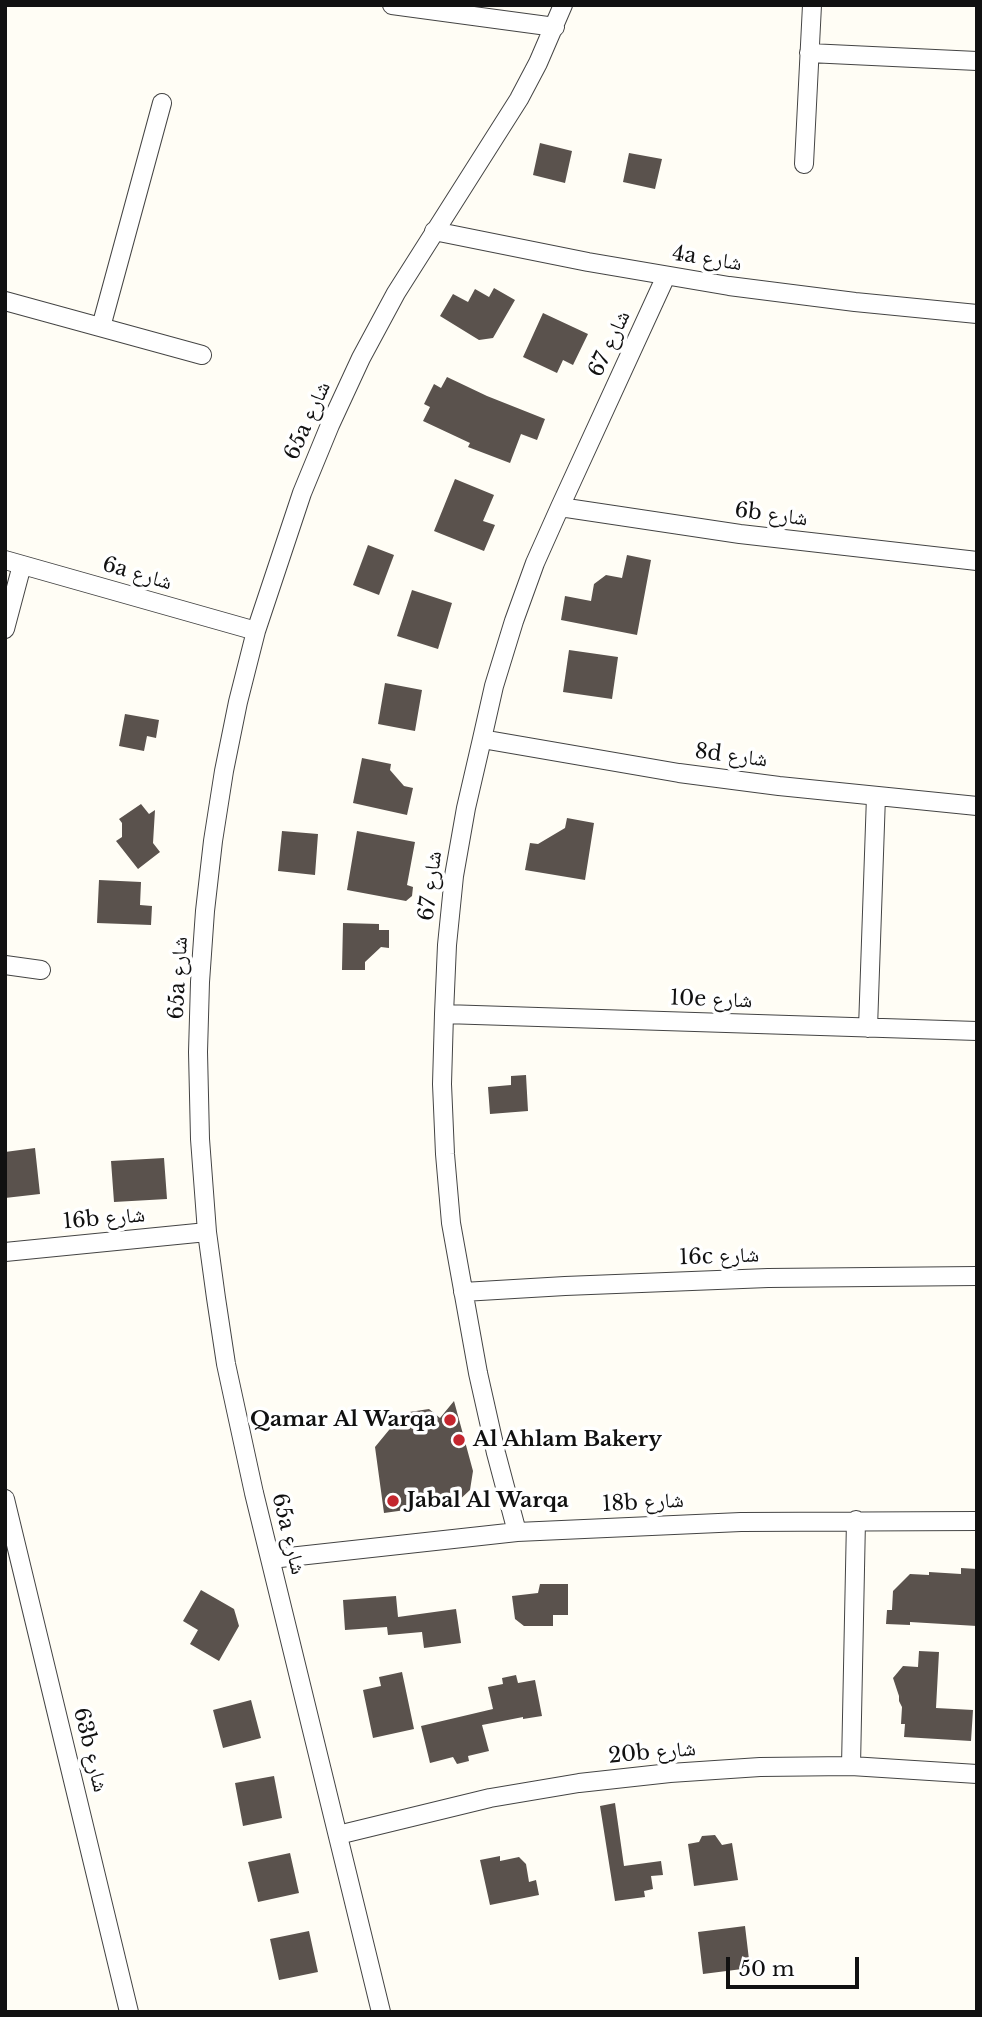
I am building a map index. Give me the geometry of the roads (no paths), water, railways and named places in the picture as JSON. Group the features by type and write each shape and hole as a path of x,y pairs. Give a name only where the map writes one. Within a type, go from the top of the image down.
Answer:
{"street":[{"path":"393,5 555,27"},
{"name":"65a شارع","path":"381,2012 254,1493 226,1364 207,1232 200,1139 198,1052 205,911 224,771 256,631 302,493 361,358 434,230 519,99 563,5"},
{"path":"804,164 812,5"},
{"path":"809,52 977,61"},
{"path":"100,327 162,103"},
{"name":"4a شارع","path":"434,230 666,276 792,295 977,314"},
{"name":"شارع 67","path":"517,1532 493,1439 463,1292 444,1154 444,1014 454,876 481,739 514,621 560,507 666,276"},
{"path":"5,301 202,355"},
{"name":"6b شارع","path":"560,507 753,536 977,561"},
{"path":"5,629 14,563"},
{"name":"6a شارع","path":"14,563 256,631"},
{"name":"8d شارع","path":"481,739 680,773 977,806"},
{"path":"868,1028 876,796"},
{"path":"5,965 41,970"},
{"name":"10e شارع","path":"444,1014 977,1031"},
{"name":"16b شارع","path":"5,1252 207,1232"},
{"name":"16c شارع","path":"463,1292 743,1279 977,1276"},
{"name":"63b شارع","path":"5,1499 129,2012"},
{"path":"851,1766 856,1520"},
{"name":"18b شارع","path":"271,1559 517,1532 741,1522 977,1521"},
{"name":"20b شارع","path":"338,1835 490,1798 579,1783 695,1771 851,1766 977,1774"}],"place":[{"name":"Qamar Al Warqa","path":"450,1420"},
{"name":"Al Ahlam Bakery","path":"459,1440"},
{"name":"Jabal Al Warqa","path":"393,1501"}]}
